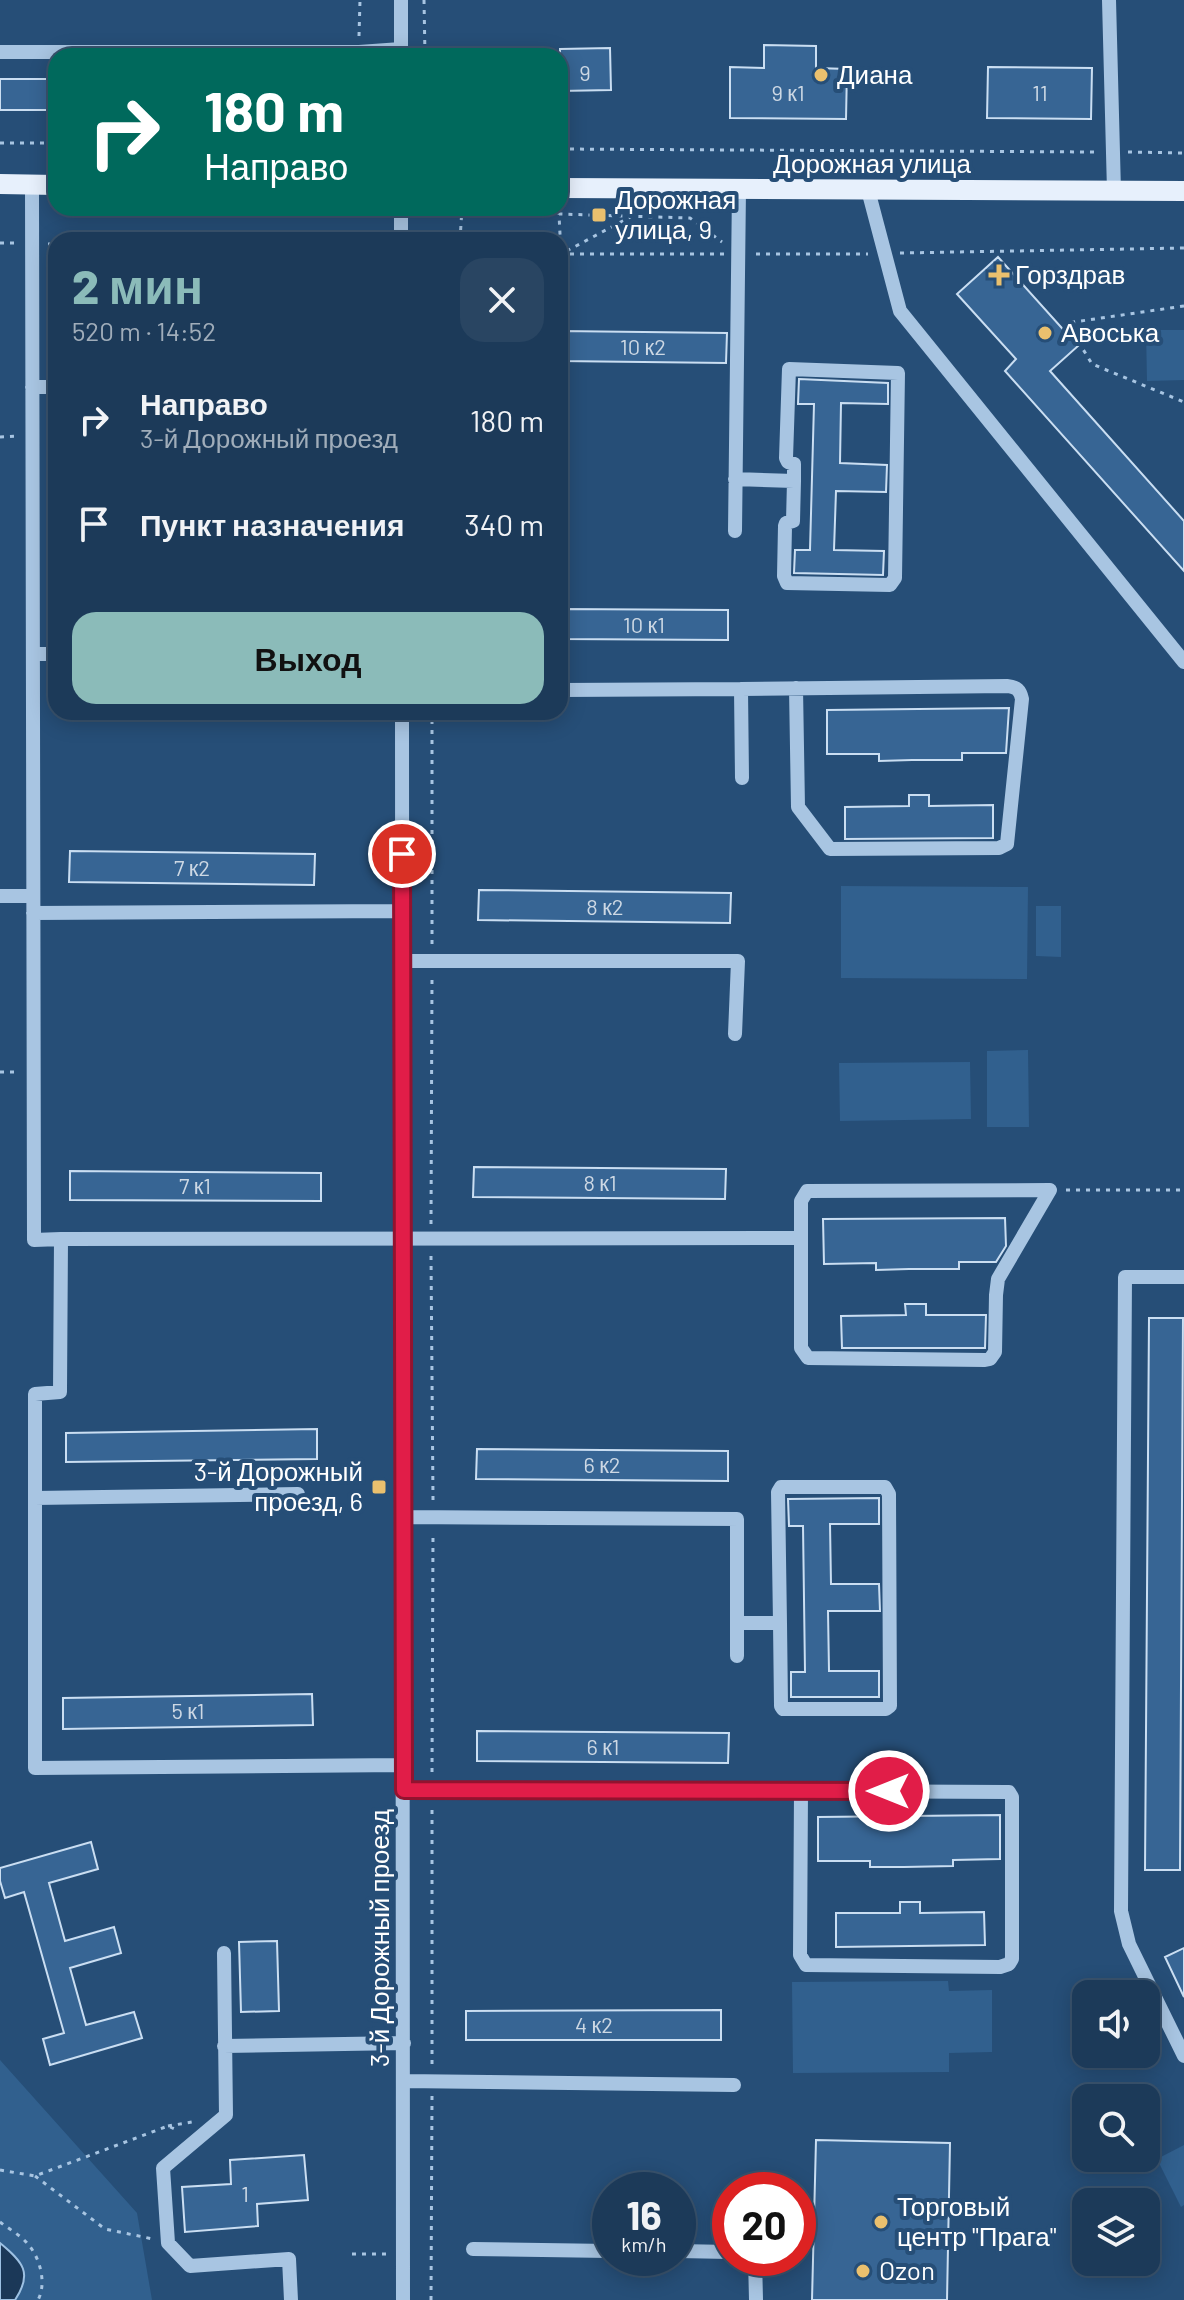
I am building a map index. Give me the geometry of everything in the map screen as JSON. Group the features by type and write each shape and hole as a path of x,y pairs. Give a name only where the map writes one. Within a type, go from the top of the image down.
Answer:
{"main road":[{"path":"0,184 48,185"},
{"name":"Дорожная улица","path":"568,188 1184,191"}],"street":[{"path":"401,0 401,48"},
{"path":"1109,0 1114,191"},
{"path":"0,52 48,52"},
{"path":"32,185 34,1240 801,1238"},
{"path":"735,531 739,189"},
{"path":"868,190 900,311 1184,662"},
{"path":"789,369 898,373 893,583 884,586 790,584 784,580 785,526 793,519 794,481 794,464 786,458 789,369"},
{"path":"32,387 48,387"},
{"path":"735,479 794,481"},
{"path":"33,654 48,654"},
{"path":"568,690 1007,686 1018,689 1022,699 1007,844 999,848 830,849 798,807 796,688"},
{"path":"741,689 742,778"},
{"name":"3-й Дорожный проезд","path":"402,720 403,2300"},
{"path":"0,896 33,896"},
{"path":"33,913 402,911"},
{"path":"402,961 738,961 735,1034"},
{"path":"1050,1190 998,1279 995,1352 990,1359 808,1358 801,1348 801,1201 807,1191 1050,1190"},
{"path":"61,1239 60,1392 35,1394 35,1768 404,1765"},
{"path":"1184,1277 1125,1277 1121,1911 1129,1944 1184,2056"},
{"path":"885,1487 889,1494 890,1706 886,1709 783,1709 780,1623 779,1489 885,1487"},
{"path":"35,1498 298,1494"},
{"path":"403,1517 737,1519 737,1656"},
{"path":"737,1623 780,1623"},
{"path":"404,1790 432,1789 1009,1792 1012,1797 1012,1959 1009,1964 1000,1967 806,1965 800,1955 801,1791"},
{"path":"224,1953 226,2115 163,2168 168,2243 190,2266 289,2259 291,2300"},
{"path":"224,2046 404,2043"},
{"path":"403,2081 734,2085"},
{"path":"473,2249 592,2251"},
{"path":"755,2276 756,2300"}],"path":[{"path":"359,48 360,0"},
{"path":"424,0 425,48"},
{"path":"0,143 48,143"},
{"path":"568,149 1184,153"},
{"path":"568,214 690,218 738,254"},
{"path":"568,250 632,216"},
{"path":"1184,306 1067,323 1092,364 1184,402"},
{"path":"431,2300 432,720"},
{"path":"1050,1190 1184,1190"},
{"path":"35,2176 168,2126 197,2140"},
{"path":"0,2170 35,2176 105,2229 168,2243"},
{"path":"0,2222 28,2244 38,2261 43,2279 38,2300"}],"shaded area":[{"path":"1146,330 1184,330 1184,380 1147,381"},
{"path":"841,886 1028,887 1027,979 841,978"},
{"path":"1036,906 1061,906 1061,957 1036,956"},
{"path":"1028,1050 1029,1127 987,1127 987,1051"},
{"path":"970,1062 971,1119 840,1121 839,1063"},
{"path":"948,1981 949,1991 992,1990 992,2052 949,2053 949,2072 793,2073 792,1982"},
{"path":"0,2060 137,2213 152,2300 0,2300"},
{"path":"1184,2145 1184,2205 1181,2207 1160,2165 1160,2157"},
{"path":"0,2243 23,2268 23,2282 15,2300 0,2300"}],"building":[{"path":"764,45 816,46 816,68 847,69 846,119 730,118 730,67 764,68"},
{"path":"610,48 611,90 568,91 568,49"},
{"path":"988,67 1092,68 1091,119 987,118"},
{"path":"0,79 48,79 48,110 0,110"},
{"path":"998,257 1078,346 1050,371 1184,521 1184,571 1005,371 1016,359 957,294"},
{"path":"568,331 727,333 726,363 568,361"},
{"path":"799,379 888,383 888,404 841,403 840,463 887,465 886,492 836,491 834,550 884,551 883,575 794,573 795,550 810,550 814,404 798,404"},
{"path":"568,609 728,610 728,640 568,639"},
{"path":"1009,708 1006,753 962,753 962,760 879,761 879,754 827,754 827,710"},
{"path":"909,795 929,795 929,806 993,805 993,838 845,839 845,807 909,806"},
{"path":"70,851 315,854 314,885 69,882"},
{"path":"479,890 731,893 730,923 478,920"},
{"path":"474,1167 726,1169 725,1199 473,1197"},
{"path":"70,1171 321,1173 321,1201 70,1200"},
{"path":"1005,1218 1006,1246 996,1262 959,1262 959,1269 876,1270 876,1263 824,1264 823,1219"},
{"path":"905,1304 926,1304 926,1315 986,1315 985,1348 842,1348 841,1316 906,1315"},
{"path":"1149,1318 1183,1318 1180,1870 1145,1870"},
{"path":"317,1429 317,1459 66,1462 66,1433"},
{"path":"477,1449 728,1451 728,1481 476,1479"},
{"path":"879,1498 879,1524 830,1524 831,1584 879,1584 880,1611 828,1611 829,1671 879,1671 879,1697 791,1697 791,1672 805,1672 803,1526 789,1526 788,1499"},
{"path":"312,1694 313,1725 63,1729 63,1698"},
{"path":"477,1731 729,1733 728,1763 477,1761"},
{"path":"1000,1815 1000,1859 953,1860 953,1866 904,1867 870,1867 870,1861 818,1861 818,1817"},
{"path":"91,1842 98,1869 49,1883 65,1941 114,1927 121,1953 70,1968 86,2025 134,2012 142,2038 50,2065 43,2039 64,2033 24,1892 5,1898 0,1868"},
{"path":"900,1902 920,1902 920,1913 984,1912 985,1945 836,1947 836,1913 900,1913"},
{"path":"277,1941 279,2011 241,2012 239,1942"},
{"path":"1184,1948 1184,1997 1165,1957"},
{"path":"721,2010 721,2040 466,2040 466,2011"},
{"name":"Торговый центр \"Прага\"","path":"816,2140 950,2143 947,2300 812,2300 813,2276 816,2276"},
{"path":"304,2155 308,2200 257,2204 258,2226 185,2232 182,2187 231,2184 230,2160"}],"place":[{"name":"Диана","path":"821,75"},
{"name":"Дорожная улица, 9","path":"599,215"},
{"name":"Горздрав","path":"999,275"},
{"name":"Авоська","path":"1045,333"},
{"name":"3-й Дорожный проезд, 6","path":"379,1487"},
{"name":"Торговый центр \"Прага\"","path":"881,2222"},
{"name":"Ozon","path":"863,2271"}],"route":[{"path":"402,854 404,1790 889,1791"}]}
